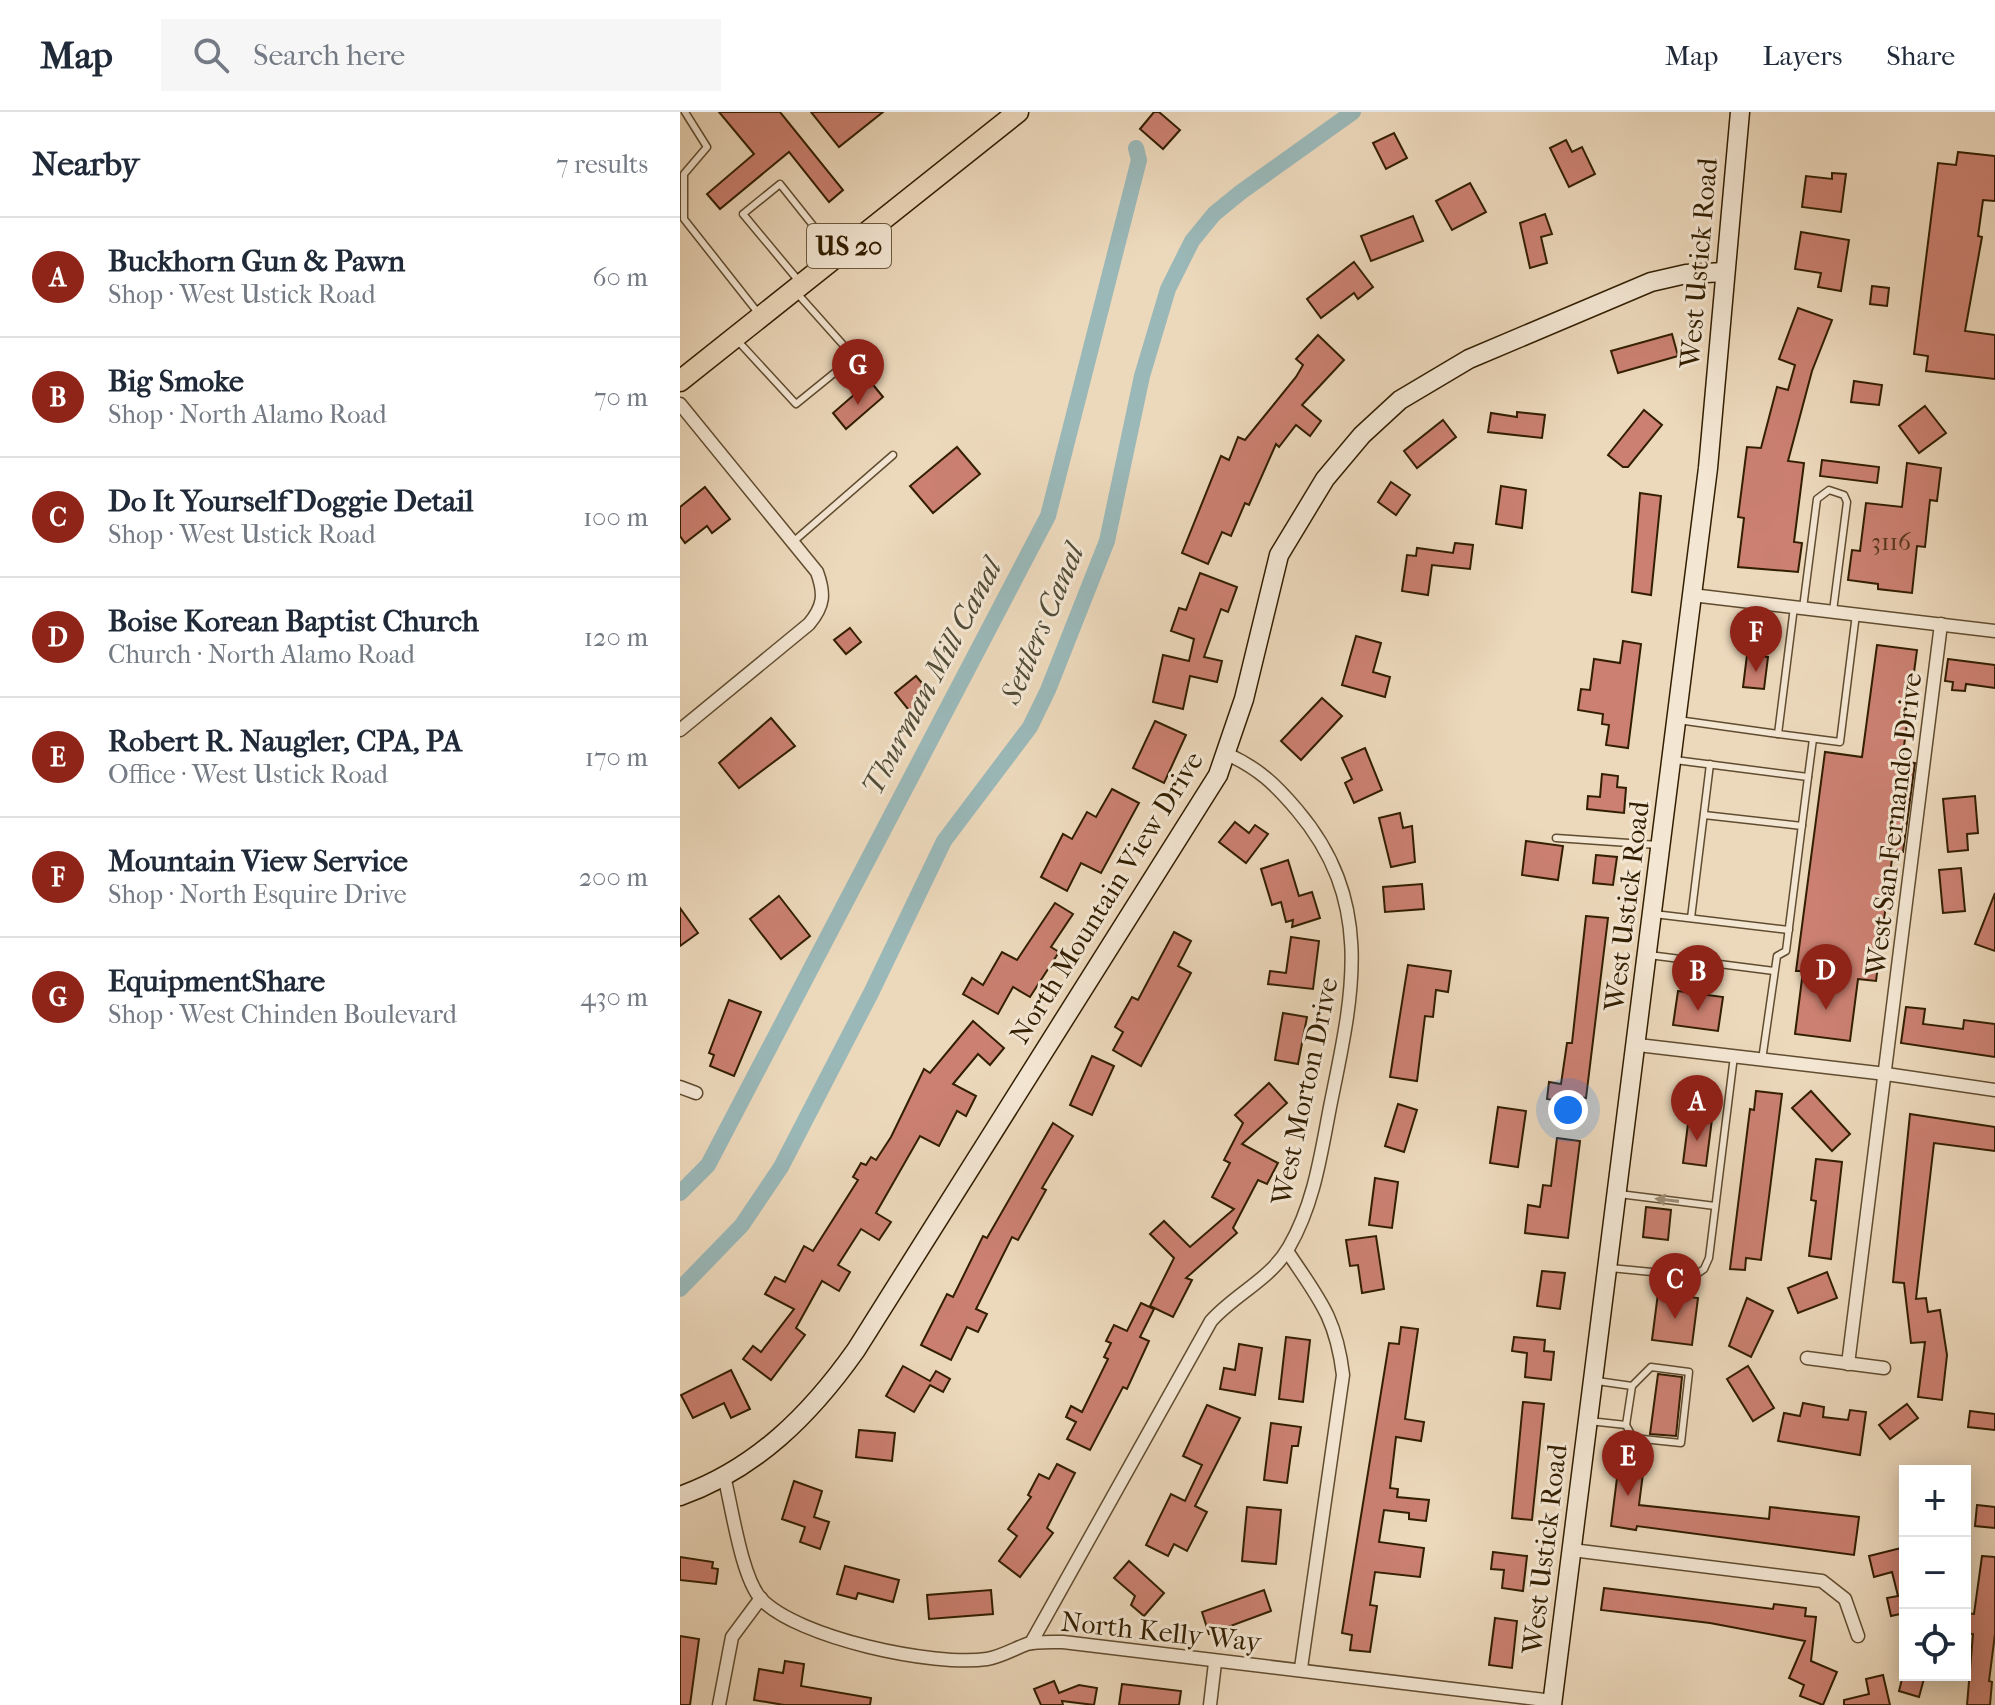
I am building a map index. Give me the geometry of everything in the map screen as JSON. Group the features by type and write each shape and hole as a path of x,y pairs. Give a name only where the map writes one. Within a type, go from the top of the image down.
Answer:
{"main road":[{"name":"US 20","path":"680,381 1018,112"}],"street":[{"name":"West Ustick Road","path":"1552,1703 1638,1045 1692,595 1740,112"},
{"name":"North Mountain View Drive","path":"680,1496 724,1476 760,1454 806,1415 856,1350 1218,775 1227,754 1279,555 1325,479 1362,435 1400,400 1469,359 1651,282 1686,274 1725,272"},
{"path":"680,404 817,572 823,600 809,624 680,730"},
{"path":"1692,595 1995,631"},
{"name":"West San Fernando Drive","path":"1848,1364 1941,624"},
{"name":"West Morton Drive","path":"1031,1643 1211,1321 1229,1302 1264,1278 1287,1251 1311,1200 1354,980 1352,923 1336,872 1312,828 1270,778 1254,766 1227,754"},
{"path":"1638,1045 1995,1090"},
{"path":"680,1087 696,1093"},
{"path":"1287,1251 1339,1336 1343,1375 1301,1668"},
{"path":"1807,1358 1884,1368"},
{"path":"719,1705 732,1637 761,1598 749,1574 724,1476"},
{"path":"1572,1550 1822,1581 1845,1599 1858,1636"},
{"name":"North Kelly Way","path":"761,1598 789,1618 823,1633 910,1656 952,1661 989,1659 1031,1643 1063,1642 1215,1663 1301,1668 1552,1703"},
{"path":"1210,1705 1215,1663"}],"lane":[{"path":"685,112 707,147 684,174 684,219 761,317"},
{"path":"735,337 796,404 854,357 743,214 780,184 838,255"},
{"path":"793,542 893,455"},
{"path":"1778,734 1817,499 1829,490 1844,495 1847,502 1833,611"},
{"path":"1677,720 1840,742 1856,614"},
{"path":"1762,1060 1777,956 1786,951 1813,739"},
{"path":"1672,759 1808,777"},
{"path":"1691,918 1710,764"},
{"path":"1704,815 1802,826"},
{"path":"1556,838 1662,845"},
{"path":"1654,914 1789,930"},
{"path":"1649,955 1774,971"},
{"path":"1609,1268 1694,1276 1704,1269 1709,1258 1734,1056"},
{"path":"1618,1194 1715,1206"},
{"path":"1651,1367 1689,1372 1681,1443 1633,1438 1626,1425 1632,1386 1651,1367"},
{"path":"1594,1381 1632,1386"},
{"path":"1589,1421 1626,1425"}],"building":[{"path":"719,112 780,112 843,190 829,202 789,152 720,209 707,194 754,154"},
{"path":"811,112 883,112 839,147"},
{"path":"1154,112 1159,112 1180,130 1163,149 1140,129"},
{"path":"1394,133 1407,158 1386,169 1373,143"},
{"path":"1566,140 1572,152 1582,147 1595,174 1569,187 1550,148"},
{"path":"1958,152 1995,156 1995,201 1983,200 1978,236 1982,237 1965,331 1995,335 1995,379 1926,371 1928,356 1914,354 1938,163 1956,165"},
{"path":"1832,173 1846,174 1841,212 1802,207 1806,176 1832,179"},
{"path":"1470,183 1486,212 1452,230 1436,201"},
{"path":"1545,214 1552,234 1541,237 1547,263 1530,268 1520,223"},
{"path":"1413,216 1423,241 1371,261 1361,236"},
{"path":"1801,232 1849,240 1841,291 1818,287 1821,273 1795,269"},
{"path":"1354,262 1373,287 1358,299 1354,293 1321,318 1307,299"},
{"path":"1872,286 1889,288 1887,306 1870,304"},
{"path":"1798,308 1832,320 1812,371 1788,461 1804,463 1794,542 1802,543 1798,572 1738,567 1744,518 1738,517 1747,447 1761,448 1777,387 1788,390 1795,365 1779,359"},
{"path":"1672,334 1678,356 1618,373 1611,351"},
{"path":"1318,335 1344,360 1302,405 1321,421 1310,436 1296,425 1279,447 1276,444 1249,505 1245,503 1231,536 1222,532 1208,564 1182,553 1221,456 1229,460 1238,437 1245,440 1296,377 1303,365 1296,359"},
{"path":"870,381 883,397 846,429 833,413"},
{"path":"1854,381 1882,385 1879,405 1851,402"},
{"path":"1925,406 1946,433 1919,453 1899,426"},
{"path":"1644,410 1662,425 1628,467 1623,467 1608,455"},
{"path":"1517,412 1545,415 1542,438 1488,432 1491,413 1517,417"},
{"path":"1443,420 1456,437 1417,468 1404,451"},
{"path":"957,447 980,474 933,513 910,486"},
{"path":"1822,460 1879,467 1877,483 1820,476"},
{"path":"1907,463 1941,468 1937,501 1930,500 1925,547 1917,546 1912,593 1878,589 1878,584 1848,580 1852,550 1860,551 1866,503 1902,507"},
{"path":"1391,482 1410,495 1396,515 1378,502"},
{"path":"1501,486 1526,490 1522,528 1496,524"},
{"path":"705,487 730,519 712,533 707,526 685,543 680,536 680,507"},
{"path":"1640,493 1661,496 1651,595 1632,592"},
{"path":"1455,543 1473,545 1470,569 1432,565 1428,595 1402,591 1407,555 1416,556 1417,548 1453,553"},
{"path":"1200,573 1237,587 1228,612 1221,609 1204,657 1222,661 1217,682 1190,676 1183,709 1153,702 1163,655 1189,661 1194,639 1171,631 1179,608 1186,610"},
{"path":"850,628 861,642 846,654 834,640"},
{"path":"1356,636 1381,643 1373,672 1390,677 1385,697 1342,685"},
{"path":"1623,641 1641,644 1628,748 1606,745 1609,725 1602,724 1603,714 1578,710 1581,689 1590,690 1594,659 1620,663"},
{"path":"1877,645 1917,650 1902,761 1915,763 1903,852 1893,851 1876,981 1858,979 1850,1041 1795,1034 1803,971 1796,971 1825,752 1862,757"},
{"path":"1747,655 1768,657 1764,689 1743,687"},
{"path":"1948,659 1995,665 1995,688 1966,684 1965,691 1952,690 1953,682 1945,681"},
{"path":"916,676 933,696 912,714 895,693"},
{"path":"1322,698 1342,716 1301,760 1281,741"},
{"path":"771,718 795,746 739,788 719,763"},
{"path":"1155,721 1186,735 1164,783 1133,768"},
{"path":"1365,748 1382,790 1354,803 1345,783 1352,779 1342,758"},
{"path":"1602,774 1618,776 1617,787 1626,788 1624,813 1587,809 1588,796 1600,797"},
{"path":"1112,789 1139,803 1101,873 1081,863 1067,891 1041,877 1063,834 1072,839 1087,812 1096,817"},
{"path":"1975,796 1978,833 1967,834 1968,850 1948,852 1943,799"},
{"path":"1400,813 1403,828 1412,826 1415,862 1391,867 1379,818"},
{"path":"1235,822 1249,833 1255,825 1268,834 1246,863 1219,842"},
{"path":"1526,841 1563,846 1558,880 1522,875"},
{"path":"1596,855 1617,857 1613,885 1593,883"},
{"path":"1288,860 1299,896 1312,892 1320,918 1292,927 1293,920 1286,922 1281,902 1272,905 1261,869"},
{"path":"1961,868 1965,911 1943,913 1939,870"},
{"path":"1422,884 1424,909 1385,912 1383,887"},
{"path":"1995,893 1995,951 1975,944"},
{"path":"779,896 810,936 781,959 750,919"},
{"path":"1055,903 1073,914 1051,947 1059,952 1030,997 1013,987 998,1014 963,994 972,978 983,985 1002,952 1017,960"},
{"path":"680,908 698,933 680,946"},
{"path":"1586,916 1608,918 1586,1098 1572,1096 1571,1103 1547,1099 1549,1082 1561,1084 1567,1043 1572,1043"},
{"path":"1174,932 1191,941 1178,966 1191,973 1141,1066 1113,1050 1123,1032 1115,1027 1132,997 1138,1000"},
{"path":"1291,937 1319,941 1313,989 1268,984 1270,971 1286,973"},
{"path":"1408,965 1451,971 1448,992 1436,990 1433,1017 1425,1016 1417,1081 1390,1077"},
{"path":"1678,991 1723,997 1718,1031 1673,1025"},
{"path":"729,1000 761,1012 734,1076 710,1066 714,1055 709,1053"},
{"path":"1906,1007 1925,1009 1923,1024 1963,1029 1964,1020 1995,1024 1995,1057 1901,1043"},
{"path":"1283,1013 1307,1017 1298,1064 1275,1060"},
{"path":"973,1021 1004,1048 990,1065 978,1054 953,1084 976,1096 966,1116 957,1111 939,1146 920,1136 876,1213 891,1222 879,1240 861,1229 838,1265 850,1272 839,1291 822,1281 796,1328 805,1335 771,1380 743,1359 753,1346 761,1352 794,1309 765,1294 775,1277 785,1282 804,1246 813,1251 858,1180 853,1177 861,1163 866,1165 871,1157 876,1160 891,1137 924,1069 930,1073"},
{"path":"1092,1056 1114,1066 1092,1115 1070,1105"},
{"path":"1269,1083 1287,1103 1242,1144 1278,1163 1267,1184 1258,1180 1233,1228 1237,1233 1186,1278 1192,1280 1173,1317 1150,1306 1174,1258 1150,1234 1164,1221 1190,1247 1234,1209 1212,1197 1230,1163 1224,1160 1243,1123 1235,1115"},
{"path":"1756,1091 1782,1094 1761,1260 1746,1258 1745,1270 1730,1269 1750,1109 1754,1110"},
{"path":"1811,1091 1850,1134 1832,1151 1792,1108"},
{"path":"1398,1104 1417,1110 1404,1152 1385,1146"},
{"path":"1498,1107 1526,1111 1518,1167 1490,1163"},
{"path":"1910,1114 1995,1127 1995,1151 1934,1143 1916,1299 1926,1298 1928,1312 1940,1310 1947,1355 1942,1400 1918,1397 1925,1342 1911,1343 1904,1283 1893,1282"},
{"path":"1689,1116 1712,1119 1706,1166 1683,1163"},
{"path":"1053,1123 1073,1136 1042,1188 1046,1190 1018,1240 1012,1237 976,1309 987,1314 978,1332 967,1327 951,1360 921,1345 947,1294 953,1297 983,1236 987,1238"},
{"path":"1557,1138 1580,1141 1568,1238 1525,1233 1528,1205 1540,1207 1543,1185 1551,1186"},
{"path":"1816,1159 1842,1162 1831,1259 1809,1256 1816,1201 1811,1200"},
{"path":"1375,1178 1398,1182 1392,1228 1369,1225"},
{"path":"1646,1207 1671,1210 1668,1240 1643,1237"},
{"path":"1376,1236 1384,1289 1362,1293 1358,1265 1350,1266 1346,1240"},
{"path":"1542,1271 1565,1273 1560,1309 1537,1306"},
{"path":"1827,1272 1837,1298 1798,1313 1788,1288"},
{"path":"1658,1293 1698,1298 1692,1345 1652,1340"},
{"path":"1747,1298 1773,1311 1751,1357 1729,1346"},
{"path":"1141,1303 1154,1309 1140,1337 1149,1341 1127,1389 1123,1387 1090,1450 1067,1439 1076,1422 1066,1417 1071,1406 1082,1412 1108,1359 1104,1357 1111,1343 1106,1341 1114,1325 1127,1331"},
{"path":"1401,1327 1418,1329 1405,1419 1424,1422 1421,1441 1396,1437 1390,1488 1398,1489 1397,1497 1429,1500 1426,1521 1409,1519 1409,1513 1384,1510 1379,1542 1424,1548 1420,1577 1375,1572 1370,1605 1377,1606 1370,1652 1350,1650 1352,1635 1342,1633 1389,1343 1399,1344"},
{"path":"1286,1337 1310,1340 1303,1402 1279,1399"},
{"path":"1514,1337 1545,1340 1544,1351 1554,1352 1551,1380 1525,1377 1527,1353 1512,1351"},
{"path":"1239,1344 1262,1348 1255,1395 1220,1389 1224,1368 1235,1370"},
{"path":"903,1366 930,1381 936,1371 950,1379 943,1392 930,1385 914,1412 886,1396"},
{"path":"1748,1366 1774,1408 1753,1421 1727,1379"},
{"path":"731,1370 750,1409 731,1418 724,1403 693,1418 681,1395"},
{"path":"1658,1374 1682,1377 1676,1436 1650,1434"},
{"path":"1523,1402 1544,1404 1532,1520 1512,1518"},
{"path":"1803,1403 1824,1407 1823,1417 1848,1420 1850,1410 1866,1412 1860,1455 1778,1441 1784,1413 1800,1416"},
{"path":"1907,1404 1918,1418 1890,1439 1879,1425"},
{"path":"1207,1405 1240,1418 1195,1506 1207,1512 1187,1551 1174,1544 1168,1556 1146,1545 1171,1494 1185,1501 1202,1465 1183,1456"},
{"path":"1970,1411 1995,1414 1995,1430 1968,1427"},
{"path":"1271,1423 1301,1427 1298,1446 1292,1446 1287,1483 1264,1480"},
{"path":"859,1430 895,1433 892,1461 856,1457"},
{"path":"1619,1462 1644,1465 1639,1505 1769,1519 1770,1507 1859,1517 1854,1555 1637,1526 1636,1530 1611,1526"},
{"path":"1057,1464 1075,1473 1047,1528 1053,1533 1020,1577 999,1561 1017,1536 1008,1529 1031,1497 1028,1495 1039,1474 1049,1479"},
{"path":"794,1481 822,1491 814,1517 829,1522 820,1549 800,1542 805,1527 782,1519"},
{"path":"1977,1505 1995,1507 1995,1528 1975,1526"},
{"path":"1247,1507 1281,1510 1276,1564 1242,1561"},
{"path":"1899,1548 1899,1614 1891,1616 1887,1598 1898,1596 1892,1572 1874,1577 1869,1556"},
{"path":"1493,1552 1527,1556 1523,1591 1502,1588 1504,1570 1491,1569"},
{"path":"1982,1556 1995,1557 1995,1634 1989,1681 1992,1682 1990,1705 1967,1705 1971,1681 1971,1614 1974,1614"},
{"path":"680,1557 713,1562 712,1568 718,1569 716,1584 680,1580"},
{"path":"1129,1561 1164,1593 1144,1616 1131,1605 1135,1596 1114,1578"},
{"path":"845,1566 899,1580 893,1602 858,1593 856,1599 837,1594"},
{"path":"1604,1588 1773,1609 1774,1604 1806,1608 1805,1616 1816,1617 1811,1661 1837,1672 1823,1705 1800,1696 1804,1685 1789,1678 1805,1641 1710,1623 1601,1610"},
{"path":"991,1590 993,1614 929,1619 927,1595"},
{"path":"1264,1590 1271,1611 1209,1634 1202,1612"},
{"path":"1495,1618 1517,1621 1512,1668 1489,1665"},
{"path":"680,1636 699,1639 690,1705 680,1705"},
{"path":"785,1661 804,1664 801,1686 871,1698 870,1705 784,1705 754,1700 759,1669 783,1673"},
{"path":"1883,1675 1890,1705 1844,1705 1844,1700 1869,1694 1866,1679"},
{"path":"1054,1681 1059,1693 1079,1685 1097,1688 1094,1705 1062,1701 1063,1705 1041,1705 1034,1689"},
{"path":"1902,1681 1923,1681 1919,1697 1899,1691"},
{"path":"1122,1684 1181,1691 1179,1705 1119,1705"}],"waterway":[{"name":"Settlers Canal","path":"680,1289 742,1225 781,1167 871,993 944,841 1030,727 1048,690 1107,541 1142,376 1168,289 1192,241 1214,214 1241,192 1353,112"},
{"name":"Thurman Mill Canal","path":"680,1193 708,1165 1048,516 1139,160 1136,148"}],"place":[{"name":"EquipmentShare","path":"858,405"},
{"name":"Mountain View Service","path":"1756,672"},
{"name":"Boise Korean Baptist Church","path":"1826,1010"},
{"name":"Big Smoke","path":"1698,1011"},
{"name":"Buckhorn Gun & Pawn","path":"1697,1141"},
{"name":"Do It Yourself Doggie Detail","path":"1675,1319"},
{"name":"Robert R. Naugler, CPA, PA","path":"1628,1496"}]}
